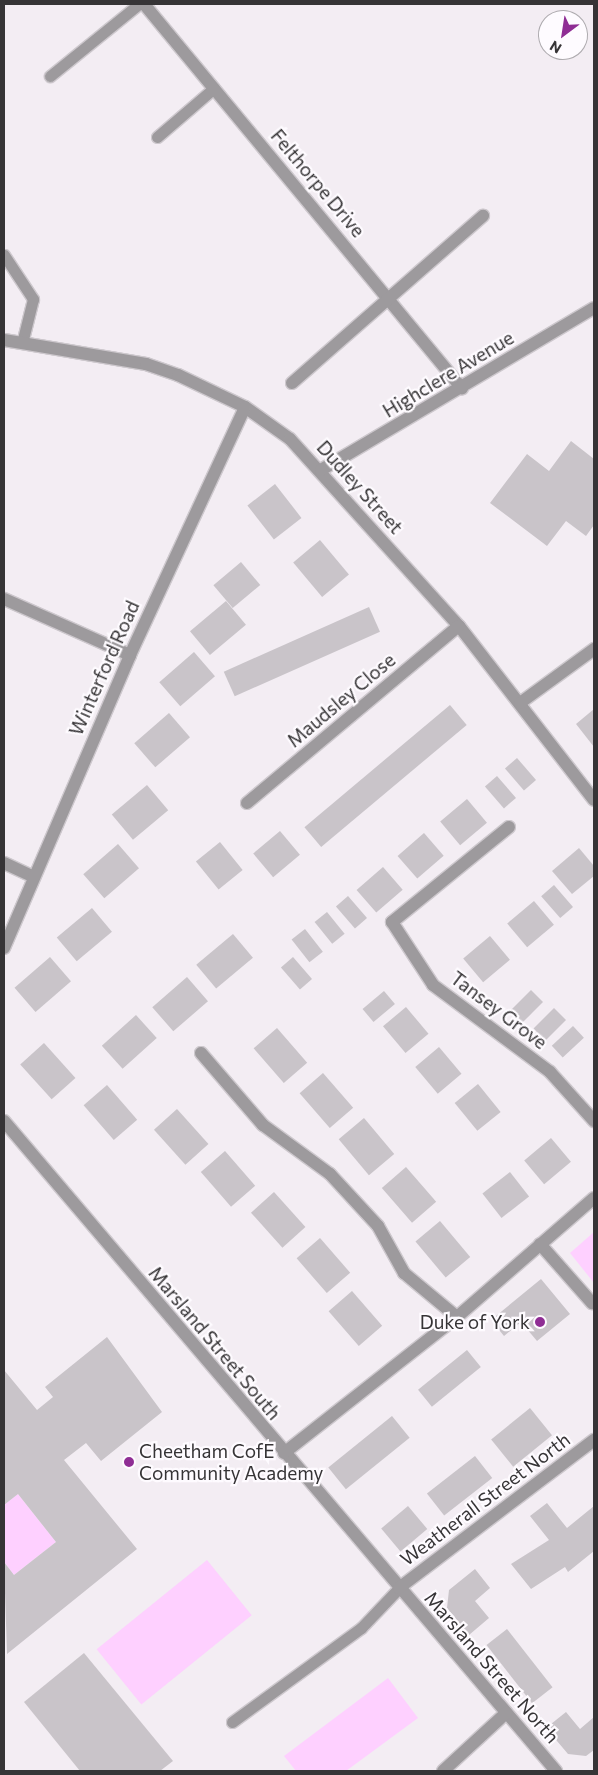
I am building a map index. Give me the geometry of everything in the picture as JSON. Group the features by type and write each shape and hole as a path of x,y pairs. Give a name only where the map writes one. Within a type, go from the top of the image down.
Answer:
{"street":[{"name":"Felthorpe Drive","path":"144,4 462,388"},
{"path":"292,383 483,216"},
{"name":"Highclere Avenue","path":"321,470 594,308"},
{"name":"Dudley Street","path":"4,340 146,364 245,407 290,439 321,470 459,626 594,800"},
{"name":"Winterford Road","path":"4,948 32,876 130,655 245,407"},
{"path":"4,600 130,655"},
{"name":"Maudsley Close","path":"246,803 459,626"},
{"path":"520,703 594,650"},
{"name":"Tansey Grove","path":"509,827 392,922 433,985 550,1072 594,1121"},
{"path":"4,863 32,876"},
{"path":"202,1053 263,1125 330,1174 378,1226 404,1273 458,1317"},
{"name":"Marsland Street South","path":"4,1121 399,1588"},
{"path":"284,1453 458,1317 594,1198"},
{"path":"540,1244 592,1302"},
{"name":"Weatherall Street North","path":"399,1588 594,1440"},
{"name":"Marsland Street North","path":"399,1588 556,1771"},
{"path":"443,1771 506,1713"}],"lane":[{"path":"50,76 139,4"},
{"path":"157,137 214,88"},
{"path":"4,255 33,299 22,343"},
{"path":"232,1722 360,1628 399,1588"}],"shaded area":[{"path":"594,1232 594,1283 570,1253"},
{"path":"18,1494 56,1542 14,1575 4,1562 4,1505"},
{"path":"207,1560 252,1615 141,1705 97,1649"},
{"path":"388,1678 418,1718 346,1771 296,1771 284,1756"}],"building":[{"path":"571,441 594,459 594,525 586,536 566,521 547,546 490,503 527,454 549,471"},
{"path":"275,484 301,518 274,539 247,506"},
{"path":"320,540 349,574 322,597 293,562"},
{"path":"241,562 260,585 233,608 213,585"},
{"path":"226,601 246,625 210,655 190,631"},
{"path":"369,607 380,632 235,696 224,672"},
{"path":"194,652 215,676 180,706 159,682"},
{"path":"450,705 467,725 321,847 304,827"},
{"path":"594,709 594,747 576,724"},
{"path":"169,713 190,737 155,767 134,743"},
{"path":"517,758 536,780 524,790 505,768"},
{"path":"497,776 516,798 504,808 485,786"},
{"path":"147,785 168,810 133,840 112,815"},
{"path":"467,799 487,823 460,845 440,821"},
{"path":"280,831 300,855 273,877 253,853"},
{"path":"424,833 444,856 417,879 398,856"},
{"path":"220,842 243,870 219,889 196,862"},
{"path":"118,844 139,868 104,898 83,874"},
{"path":"579,848 594,866 594,876 572,894 552,871"},
{"path":"383,867 403,890 376,913 357,890"},
{"path":"554,885 573,907 560,918 541,896"},
{"path":"348,896 367,918 355,928 336,906"},
{"path":"534,901 554,925 527,947 507,923"},
{"path":"92,908 112,932 77,961 57,938"},
{"path":"327,912 345,934 332,944 315,922"},
{"path":"305,929 323,952 309,962 292,939"},
{"path":"233,934 253,958 216,989 196,965"},
{"path":"490,936 510,960 483,982 463,958"},
{"path":"50,957 71,981 36,1012 15,988"},
{"path":"293,957 312,979 300,989 281,967"},
{"path":"187,977 208,1001 173,1031 152,1007"},
{"path":"531,990 543,1002 523,1023 510,1011"},
{"path":"384,991 395,1004 373,1022 363,1009"},
{"path":"406,1007 428,1034 406,1053 383,1026"},
{"path":"554,1008 566,1020 546,1041 533,1029"},
{"path":"136,1015 157,1038 123,1069 102,1046"},
{"path":"573,1026 584,1038 563,1057 552,1046"},
{"path":"277,1028 307,1063 284,1083 254,1048"},
{"path":"44,1043 75,1078 52,1099 20,1064"},
{"path":"439,1047 461,1074 438,1094 415,1067"},
{"path":"323,1073 353,1108 330,1128 300,1093"},
{"path":"478,1084 501,1112 477,1131 455,1103"},
{"path":"107,1085 137,1120 114,1140 84,1105"},
{"path":"177,1109 208,1144 185,1165 154,1130"},
{"path":"364,1118 394,1154 369,1175 339,1139"},
{"path":"551,1138 571,1162 544,1184 524,1160"},
{"path":"225,1151 255,1186 231,1207 201,1172"},
{"path":"406,1167 436,1202 412,1223 382,1188"},
{"path":"510,1172 529,1196 502,1218 482,1194"},
{"path":"274,1192 305,1227 282,1248 251,1213"},
{"path":"440,1221 470,1257 446,1278 415,1242"},
{"path":"320,1238 350,1273 327,1293 297,1258"},
{"path":"541,1279 570,1314 537,1341 521,1322 504,1336 491,1320"},
{"path":"352,1291 382,1326 359,1346 329,1311"},
{"path":"107,1337 162,1412 101,1461 86,1443 64,1460 137,1549 7,1654 4,1562 14,1575 56,1542 18,1494 4,1505 4,1370 37,1410 53,1397 45,1387"},
{"path":"467,1350 481,1367 432,1407 418,1390"},
{"path":"530,1408 552,1435 513,1467 491,1439"},
{"path":"392,1416 410,1438 346,1489 328,1468"},
{"path":"475,1456 492,1478 444,1516 427,1494"},
{"path":"547,1503 567,1528 594,1506 594,1551 568,1572 565,1567 531,1589 511,1564 549,1540 530,1516"},
{"path":"408,1506 427,1529 400,1551 381,1528"},
{"path":"475,1569 490,1588 475,1601 489,1618 469,1635 447,1608 449,1590"},
{"path":"507,1629 553,1687 532,1703 487,1645"},
{"path":"84,1653 173,1761 160,1771 80,1771 24,1702"},
{"path":"566,1712 580,1729 594,1717 594,1750 586,1756 568,1754 546,1728"}],"place":[{"name":"Duke of York","path":"540,1322"},
{"name":"Cheetham CofE Community Academy","path":"129,1462"}]}
